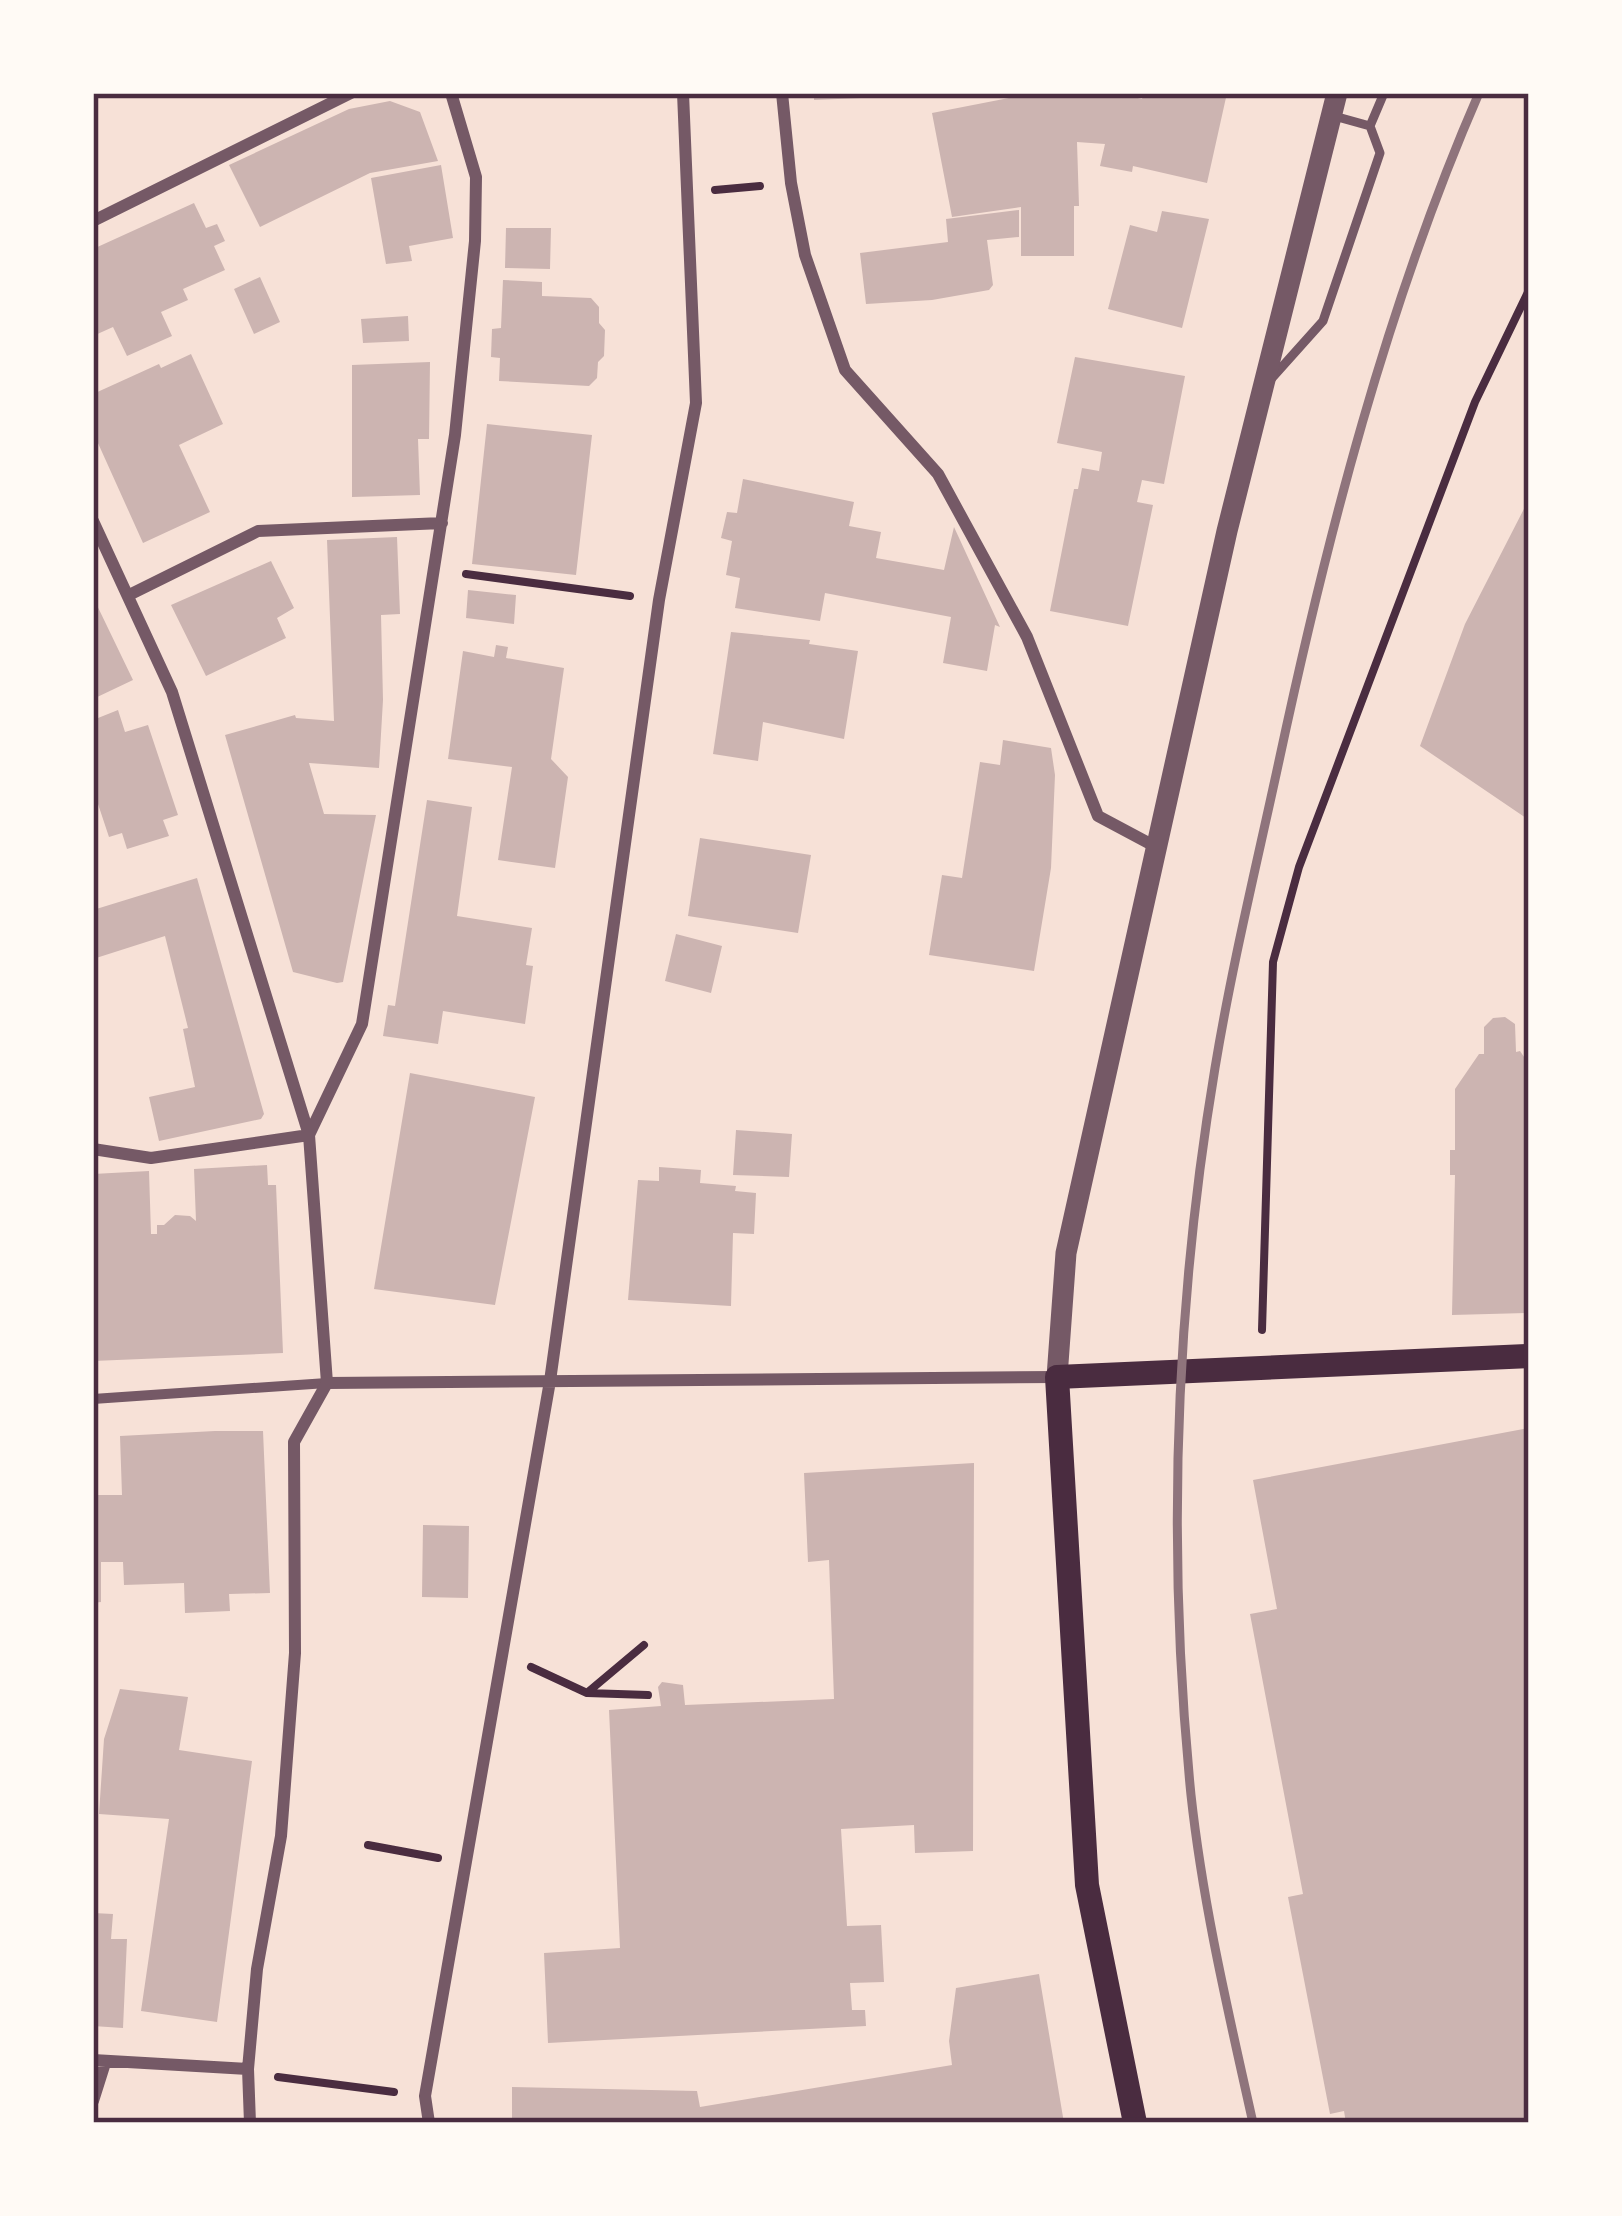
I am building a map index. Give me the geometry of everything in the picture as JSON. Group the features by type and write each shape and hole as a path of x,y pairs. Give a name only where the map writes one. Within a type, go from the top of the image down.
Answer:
{"main road":[{"path":"1135,2123 1087,1886 1057,1377 1529,1356"}],"street":[{"path":"93,220 351,93"},
{"path":"309,1135 362,1024 442,523 472,263 476,177 451,93"},
{"path":"429,2123 425,2096 550,1382 659,600 696,403 682,93"},
{"path":"782,93 791,183 805,255 844,370 938,474 1018,620 1099,816 1158,848"},
{"path":"93,1399 327,1383 1057,1377 1066,1253 1227,531 1334,104"},
{"path":"93,521 172,692 309,1135 327,1383 294,1442 296,1653 281,1836 257,1969 248,2069 250,2123"},
{"path":"129,595 258,531 442,523"},
{"path":"93,1149 151,1158 309,1135"},
{"path":"93,2101 99,2061 248,2069"}],"lane":[{"path":"1370,126 1384,93"},
{"path":"1264,386 1323,321 1380,153 1370,126 1334,104"}],"path":[{"path":"689,192 791,183"},
{"path":"1260,1367 1274,962 1299,867 1475,402 1529,290"},
{"path":"435,569 659,600"},
{"path":"587,1693 644,1645"},
{"path":"502,1654 587,1693 648,1695"},
{"path":"368,1845 465,1860"},
{"path":"248,2069 296,2081 425,2096"}],"building":[{"path":"814,93 885,93 885,97 814,100"},
{"path":"1116,93 1142,99 1144,93 1227,93 1207,183 1133,166 1132,172 1100,166 1105,144 1077,142 1079,206 1074,206 1074,256 1021,256 1021,207 952,217 932,113 1014,97"},
{"path":"390,101 420,112 438,161 370,173 260,227 229,165 349,109"},
{"path":"441,165 453,238 409,246 412,261 386,264 371,178"},
{"path":"194,203 206,228 217,224 225,241 214,246 225,270 183,289 188,300 161,312 172,336 127,356 113,327 93,336 93,249"},
{"path":"1019,210 1019,237 987,240 993,285 989,290 866,304 860,253 948,242 946,219"},
{"path":"1162,211 1209,219 1182,328 1108,309 1130,225 1157,232"},
{"path":"506,228 551,228 550,269 505,268"},
{"path":"260,277 280,322 254,334 234,289"},
{"path":"503,280 542,282 542,296 591,298 599,307 599,323 605,330 604,356 589,386 499,381 500,358 491,357 492,329 501,328"},
{"path":"408,316 409,341 363,343 361,319"},
{"path":"191,354 223,424 179,445 210,512 143,543 93,432 93,394"},
{"path":"1075,357 1185,376 1164,484 1142,480 1137,502 1153,505 1128,626 1050,611 1074,489 1078,489 1082,468 1099,471 1102,452 1057,443"},
{"path":"430,362 429,439 418,439 420,495 352,497 352,365"},
{"path":"487,424 592,435 576,575 472,564"},
{"path":"743,479 854,502 849,526 881,532 876,558 944,570 954,527 1000,627 995,625 987,671 943,663 951,617 825,593 820,621 735,608 740,578 726,575 732,541 721,538 727,512 737,513"},
{"path":"1529,499 1529,820 1420,746 1465,624"},
{"path":"397,537 400,614 381,615 379,768 309,763 324,814 376,815 343,982 337,983 293,972 225,735 295,715 334,721 327,540"},
{"path":"271,561 294,608 277,618 286,638 206,676 171,605"},
{"path":"468,590 516,595 514,624 466,618"},
{"path":"93,597 133,680 93,699"},
{"path":"731,632 810,640 809,644 858,651 844,739 763,722 758,761 713,754"},
{"path":"496,645 508,647 506,658 564,668 551,759 568,777 555,868 498,860 512,767 448,759 463,651 494,657"},
{"path":"118,710 125,732 148,725 178,815 163,820 169,836 127,849 122,833 109,837 93,789 93,720"},
{"path":"1003,740 1051,748 1055,775 1051,868 1034,971 929,955 942,875 962,878 980,762 1000,765"},
{"path":"427,800 472,807 457,916 532,928 526,965 533,966 525,1024 443,1011 438,1044 383,1036 388,1005 395,1006"},
{"path":"700,838 811,855 798,933 688,916"},
{"path":"197,878 264,1114 261,1119 159,1141 149,1097 195,1087 183,1029 188,1028 165,936 93,959 93,910"},
{"path":"676,934 722,946 711,993 665,981"},
{"path":"1505,1017 1515,1024 1516,1052 1529,1064 1529,1313 1452,1315 1455,1175 1450,1175 1450,1150 1455,1150 1455,1089 1479,1054 1484,1054 1484,1027 1493,1018"},
{"path":"410,1073 535,1097 495,1305 374,1289"},
{"path":"736,1130 792,1134 789,1177 733,1175"},
{"path":"267,1165 268,1185 276,1185 283,1353 93,1361 93,1174 149,1171 151,1234 157,1234 157,1225 175,1215 196,1221 194,1169"},
{"path":"659,1167 701,1170 700,1183 756,1193 754,1234 733,1233 731,1306 628,1300 638,1180 659,1181"},
{"path":"1529,1428 1529,2123 1346,2123 1344,2111 1330,2114 1288,1897 1303,1894 1250,1614 1277,1609 1253,1480"},
{"path":"263,1431 270,1593 229,1594 230,1611 185,1613 184,1583 124,1585 123,1562 101,1562 101,1602 93,1603 98,1495 122,1495 120,1436"},
{"path":"974,1463 973,1851 915,1853 914,1825 841,1829 847,1926 881,1925 884,1982 850,1983 852,2010 865,2010 866,2026 548,2043 544,1953 620,1948 609,1710 661,1706 658,1687 662,1682 683,1685 685,1705 834,1699 829,1560 808,1562 804,1473"},
{"path":"423,1525 469,1526 468,1598 422,1597"},
{"path":"120,1689 188,1697 179,1750 252,1761 217,2022 141,2011 169,1819 99,1814 104,1739"},
{"path":"93,1913 113,1914 111,1939 127,1939 123,2028 93,2026"},
{"path":"1039,1974 1064,2123 512,2123 512,2087 697,2091 700,2107 952,2065 949,2041 956,1988"}],"railway":[{"path":"1253,2123 1202,1878 1184,1704 1179,1431 1191,1249 1229,991 1339,507 1416,255 1479,93"}]}
